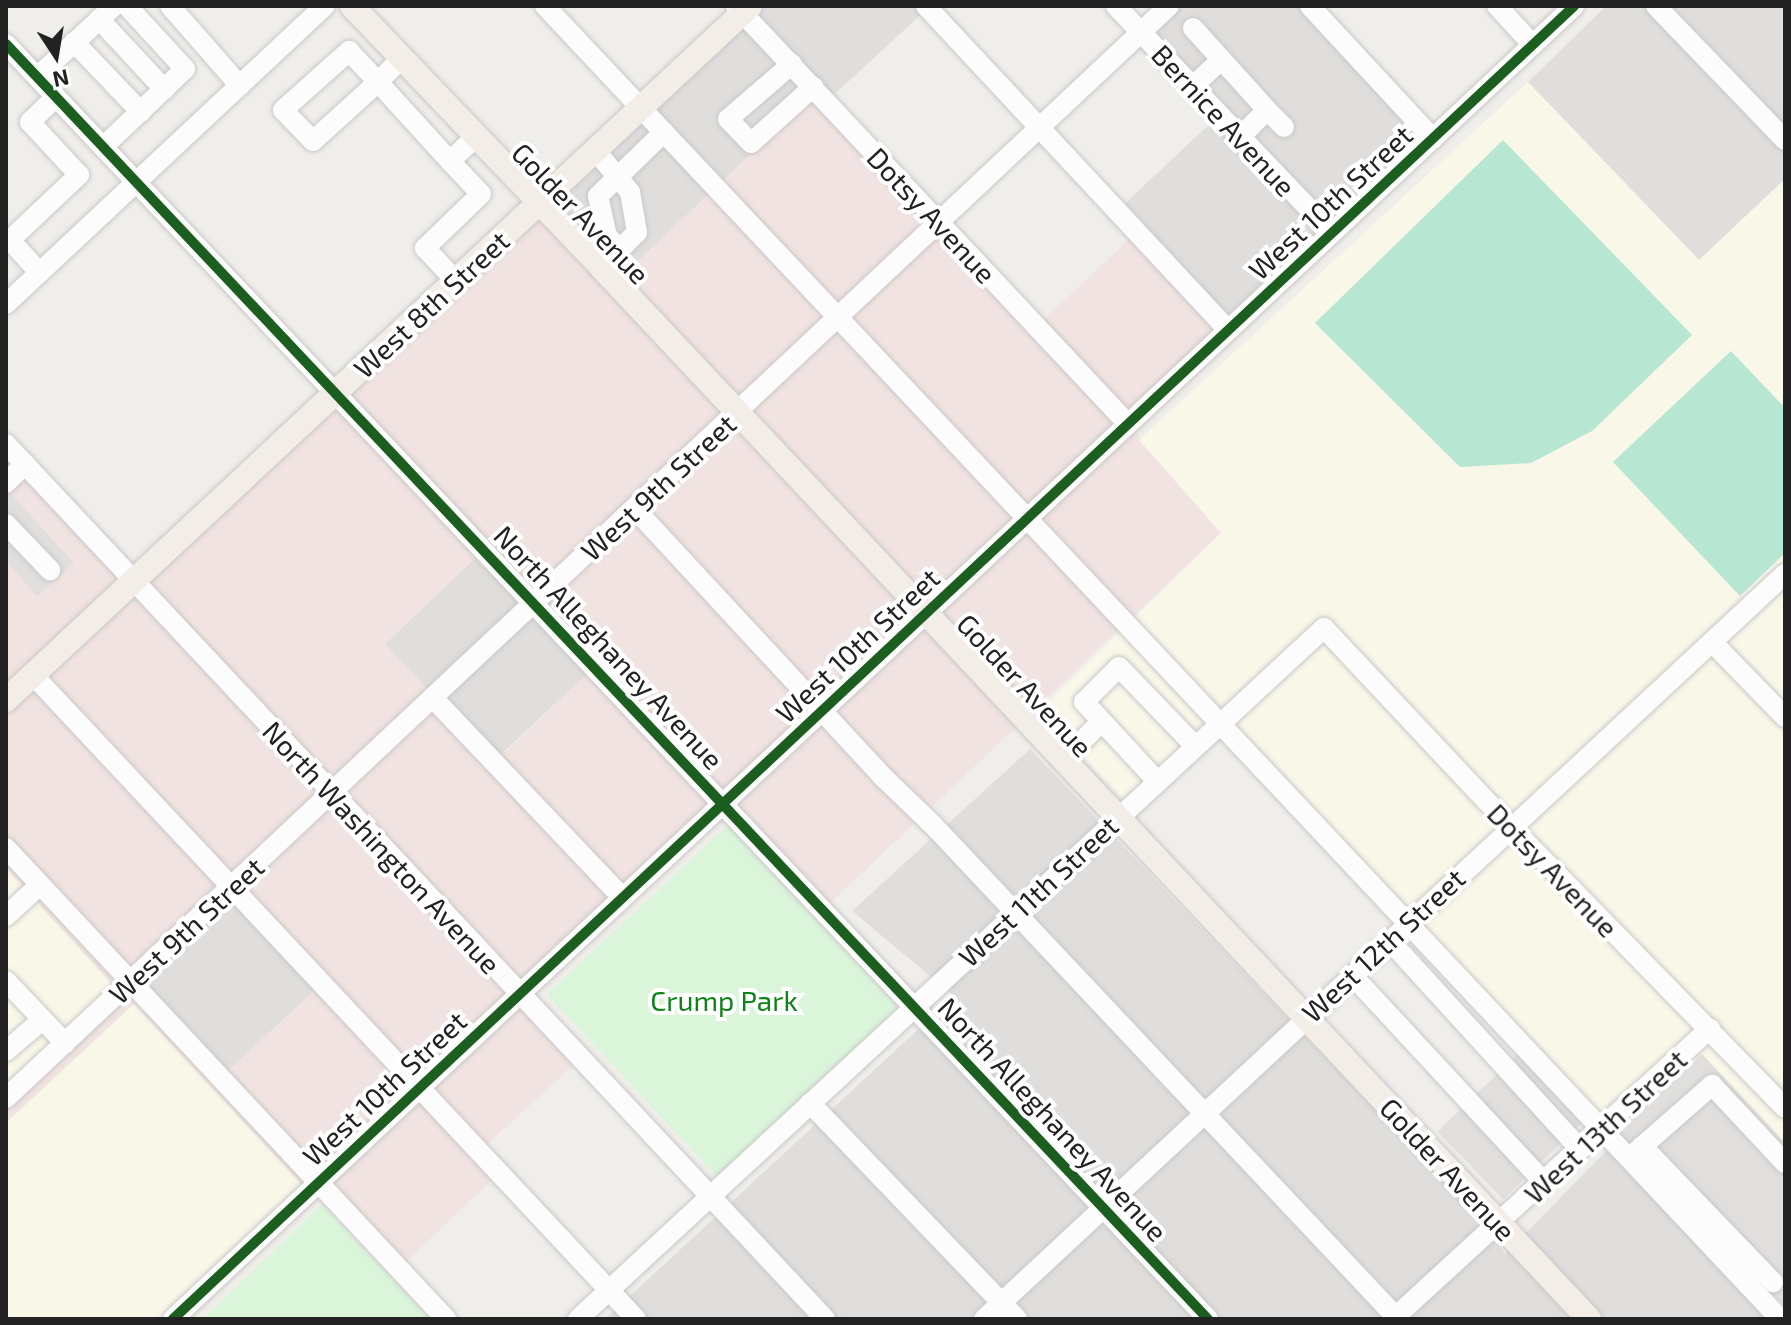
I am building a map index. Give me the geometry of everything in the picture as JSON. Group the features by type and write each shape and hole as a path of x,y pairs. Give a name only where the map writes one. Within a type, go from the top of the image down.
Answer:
{"main road":[{"name":"Golder Avenue","path":"352,6 1589,1319"},
{"name":"West 8th Street","path":"6,700 540,204 743,8"}],"street":[{"path":"103,147 185,69 127,6"},
{"path":"170,6 240,86"},
{"path":"6,304 324,6"},
{"path":"545,6 1028,518 1218,725 1602,1129 1635,1152 1736,1257 1772,1283 1780,1319"},
{"path":"926,6 1228,330"},
{"name":"Bernice Avenue","path":"1116,6 1332,233"},
{"name":"West 9th Street","path":"6,1098 1169,6"},
{"path":"1310,6 1433,139"},
{"path":"1497,6 1533,45"},
{"name":"West 10th Street","path":"173,1319 1574,6"},
{"path":"1656,6 1785,140"},
{"name":"Dotsy Avenue","path":"743,8 1128,424"},
{"path":"37,77 106,13 164,89"},
{"path":"1193,28 1284,127"},
{"path":"74,42 141,112"},
{"name":"North Alleghaney Avenue","path":"6,44 1208,1319"},
{"path":"401,59 378,82 313,141 283,110 349,51 378,82 450,161 481,194 425,248 456,281"},
{"path":"1192,87 1221,60"},
{"path":"792,64 728,119 751,143 813,87"},
{"path":"39,272 8,238 79,175 30,122 56,97"},
{"path":"1240,137 1267,110"},
{"path":"620,249 607,236 598,196 664,132"},
{"path":"450,161 476,137"},
{"path":"596,151 630,192 637,232 602,268"},
{"name":"North Washington Avenue","path":"6,444 331,795 825,1319"},
{"path":"6,483 25,464"},
{"path":"635,509 1395,1318"},
{"path":"6,524 50,570"},
{"name":"West 12th Street","path":"984,1319 1305,1017 1785,574"},
{"name":"Dotsy Avenue","path":"1324,628 1511,827 1781,1103"},
{"name":"West 11th Street","path":"578,1319 1324,628"},
{"path":"1712,642 1785,717"},
{"path":"1157,781 1084,702 1119,667 1195,746"},
{"path":"33,675 230,889 421,1086 636,1319"},
{"path":"433,698 622,897"},
{"path":"1063,760 1101,722"},
{"path":"6,848 446,1319"},
{"path":"6,916 40,885"},
{"path":"1390,941 1580,1149"},
{"path":"1352,975 1544,1182"},
{"path":"6,981 65,1043"},
{"path":"6,1051 42,1020"},
{"name":"West 13th Street","path":"1395,1318 1710,1029"},
{"path":"1635,1152 1712,1085 1785,1163"},
{"path":"810,1103 1017,1319"},
{"path":"1749,1124 1781,1103"}],"shaded area":[{"path":"742,6 929,7 824,104 814,94 614,284 536,200"},
{"path":"1169,6 1308,6 1432,139 1231,328 1118,210 1219,115 1141,33"},
{"path":"1606,6 1785,6 1785,179 1699,260 1528,82"},
{"path":"1528,82 1699,260 1785,179 1785,1315 1217,726 1126,802 1040,710 1221,533 1139,440"},
{"path":"814,93 1036,327 1139,230 1231,328 1128,425 1225,529 823,910 723,804 519,994 580,1059 481,1150 501,1172 397,1270 316,1184 172,1319 6,1319 6,444 133,578 536,200 587,255 559,283 588,256 615,284","holes":["484,550 594,667 496,761 385,644","233,887 321,984 219,1079 129,983"]},
{"path":"6,482 9,492 74,563 37,596 6,561"},
{"path":"484,550 594,668 494,761 384,643"},
{"path":"1030,749 1472,1211 1505,1254 1607,1150 1768,1319 605,1319 954,996 852,911"},
{"path":"6,868 112,984 6,1086"},
{"path":"232,887 322,984 219,1080 129,983"},
{"path":"134,1004 304,1187 162,1319 6,1319 6,1123"},
{"path":"1521,1051 1586,1119 1503,1199 1438,1132"},
{"path":"1702,1054 1785,1143 1785,1307 1617,1132"}],"green space":[{"path":"1503,140 1692,335 1592,431 1531,463 1460,467 1315,323"},
{"path":"1731,351 1785,408 1785,553 1740,596 1613,462"},
{"name":"Crump Park","path":"728,825 901,1010 719,1179 547,994"},
{"path":"322,1204 430,1319 203,1319"}],"cycle path":[{"path":"173,1319 1574,6"},
{"path":"6,44 1208,1319"}]}
